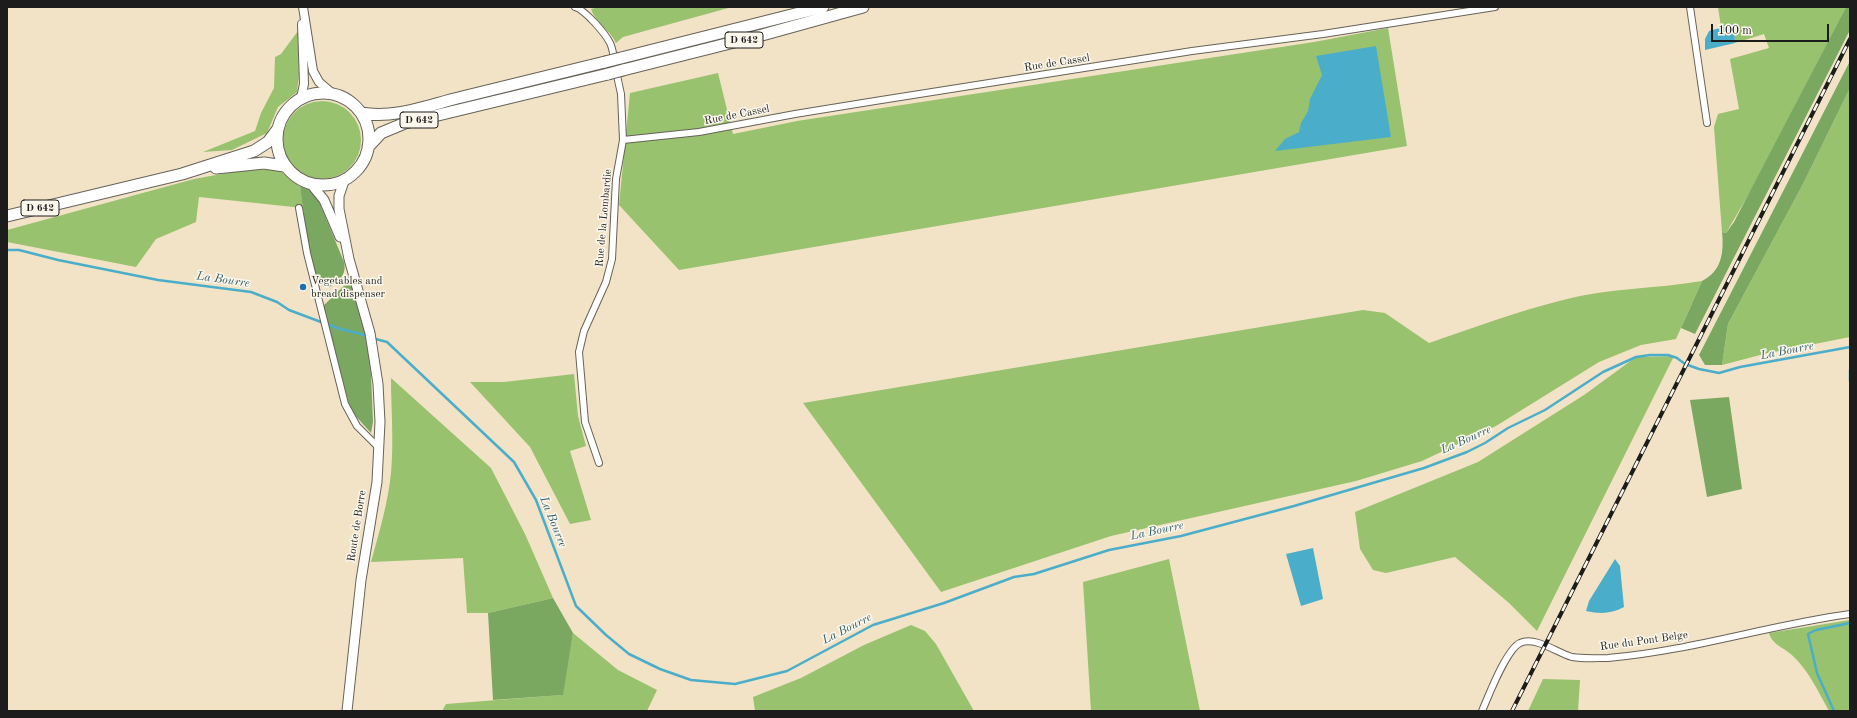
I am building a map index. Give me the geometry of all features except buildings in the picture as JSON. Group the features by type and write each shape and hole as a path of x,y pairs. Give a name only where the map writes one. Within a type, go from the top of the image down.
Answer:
{"highway":[{"name":"D 642","path":"361,112 382,115 417,110 450,100 823,7"},
{"name":"D 642","path":"368,147 381,133 405,123 768,34 863,7"},
{"path":"318,93 333,94 346,100 361,112 368,129 368,147 364,161 359,169 344,181 330,186 311,184 294,176 284,166 277,146 277,129 285,113 301,98 318,93"},
{"name":"D 642","path":"7,216 182,174 257,150 268,142 277,129"},
{"name":"D 642","path":"182,174 245,164 267,163 284,166"}],"main road":[{"path":"344,181 339,196 339,208 349,259"},
{"path":"311,184 324,200 349,259"},
{"name":"Route de Borre","path":"347,711 361,580 375,493 379,448 379,394 372,345 349,259"}],"street":[{"path":"303,7 313,71 319,82 333,94"},
{"path":"301,98 304,84 301,40 303,7"},
{"name":"Rue de la Lombardie","path":"575,7 583,11 605,36 611,46 621,94 623,140 616,179 611,267 606,282 584,331 579,352 583,412 586,427 599,463"},
{"name":"Rue de Cassel","path":"623,140 699,132 868,102 1192,51 1323,34 1495,7"},
{"path":"1690,7 1707,123"},
{"path":"299,208 305,245 325,329 348,410 360,430 379,448"},
{"name":"Rue du Pont Belge","path":"1482,711 1508,656 1516,646 1523,642 1534,642 1578,658 1614,657 1660,651 1850,614"}],"green space":[{"path":"599,7 732,7 623,37 616,43 593,14 591,9"},
{"path":"1718,7 1846,7 1753,187 1726,233 1722,232 1714,127 1718,114 1739,109 1730,59 1769,48 1764,34 1735,43 1734,24 1721,27"},
{"path":"1846,7 1850,7 1850,30 1695,334 1681,328 1702,281 1709,277 1718,266 1723,247 1722,232 1726,233 1734,222"},
{"path":"1388,28 1407,146 679,270 619,205 630,93 718,73 733,134 797,121 1314,42"},
{"path":"298,31 299,75 297,92 278,107 267,133 232,150 203,152 255,131 261,113 274,88 275,57 281,54"},
{"path":"1850,61 1850,88 1803,184 1728,324 1722,365 1705,365 1699,355"},
{"path":"1850,88 1850,337 1764,354 1722,365 1728,324 1803,184"},
{"path":"314,101 330,101 344,107 355,118 361,132 361,148 355,162 344,173 330,179 314,179 300,173 289,162 283,148 283,132 289,118 300,107"},
{"path":"277,169 300,185 303,208 199,197 196,222 156,239 136,267 7,242 7,230 194,179 238,171"},
{"path":"300,185 315,192 344,262 345,266 341,278 329,287 320,285 313,268 307,238"},
{"path":"1702,281 1676,339 1641,345 1599,362 1496,426 1422,461 1356,481 1111,536 941,592 803,403 1363,310 1385,313 1429,343 1529,309 1580,296"},
{"path":"348,282 352,284 370,351 373,422 371,433 353,413 349,404 323,306"},
{"path":"1674,356 1537,631 1509,603 1455,557 1386,573 1373,570 1360,549 1355,512 1478,462 1584,395 1636,357"},
{"path":"574,374 578,416 586,446 570,451 591,520 570,524 530,447 470,382 504,382"},
{"path":"391,378 491,468 525,534 553,598 488,613 467,613 463,558 371,562 390,484 392,461"},
{"path":"1729,397 1742,489 1707,497 1690,400"},
{"path":"1169,559 1200,711 1091,711 1083,582"},
{"path":"553,598 573,633 563,695 493,700 488,613"},
{"path":"1850,620 1850,711 1829,711 1804,668 1790,653 1773,641 1769,633"},
{"path":"911,625 925,631 936,644 974,711 755,711 753,697 801,678 864,645"},
{"path":"573,633 618,670 657,690 647,711 442,711 446,704 562,695"},
{"path":"1543,679 1580,680 1578,711 1528,711"}],"water":[{"path":"1734,24 1735,43 1705,50 1705,39 1709,31"},
{"path":"1376,46 1391,137 1275,151 1285,139 1299,132 1301,123 1308,111 1310,99 1322,75 1316,56"},
{"path":"1313,548 1323,599 1301,606 1286,554"},
{"path":"1615,559 1620,566 1624,607 1605,613 1586,611 1589,601"}],"waterway":[{"name":"La Bourre","path":"7,250 19,250 58,260 158,280 251,292 277,302 289,310 337,328 368,336"},
{"name":"La Bourre","path":"372,338 387,342 514,462 536,500 576,606 606,635 629,654 660,669 691,680 735,684 787,671 873,625 944,603 1014,577 1034,574 1109,550 1181,536 1294,506 1424,468 1467,452 1485,443 1508,428 1545,410 1603,372 1636,357 1668,355 1677,358 1685,364 1699,369 1719,373 1740,367 1850,347"},
{"path":"1850,370 1850,381"},
{"path":"1834,711 1817,673 1808,634 1816,630 1850,623"}],"railway":[{"path":"1512,711 1850,39"}],"place":[{"name":"Vegetables and bread dispenser","path":"303,287"}]}
